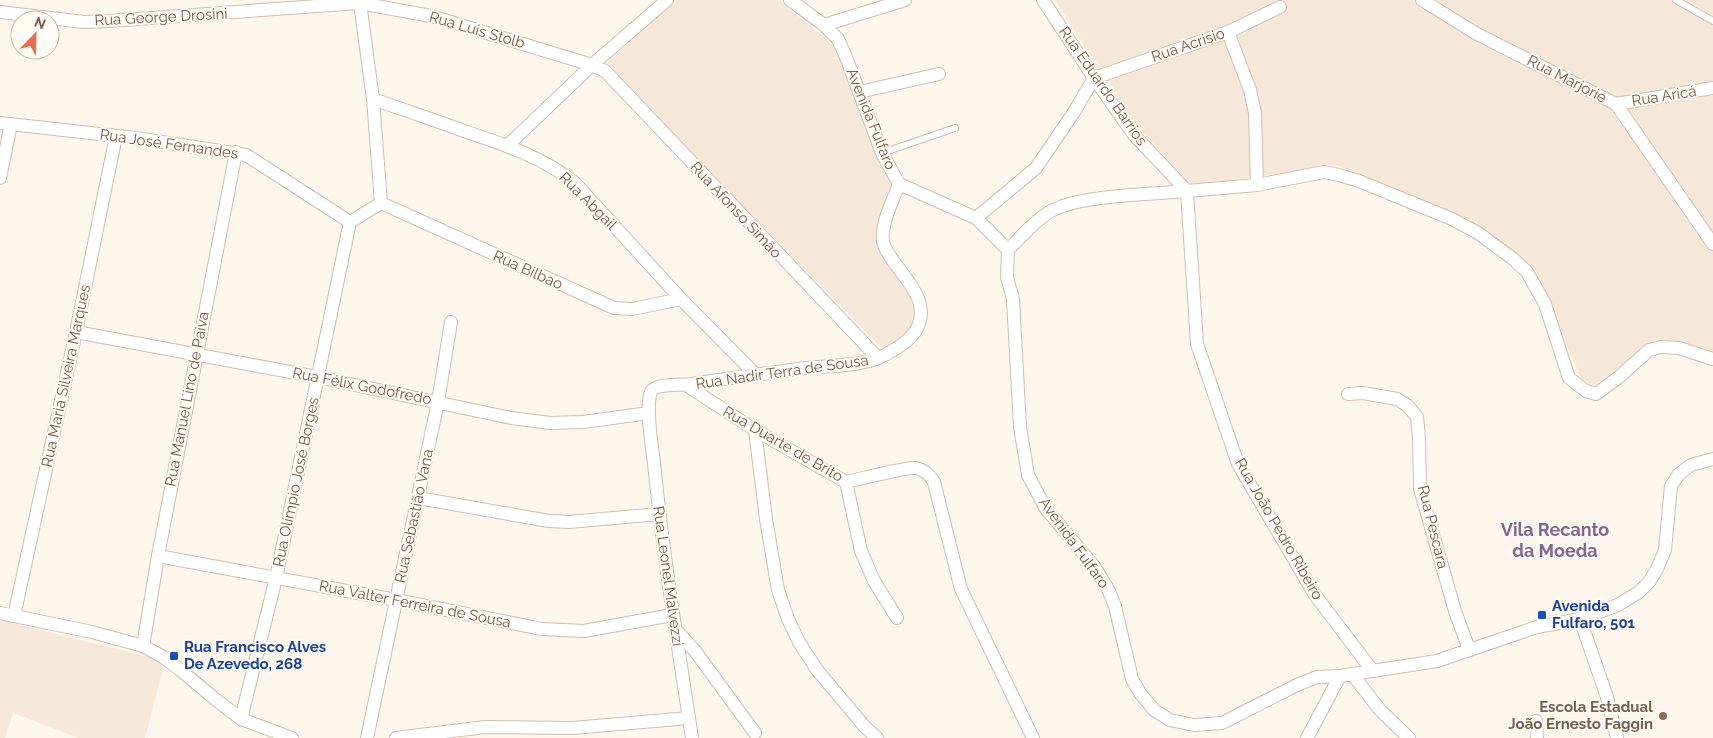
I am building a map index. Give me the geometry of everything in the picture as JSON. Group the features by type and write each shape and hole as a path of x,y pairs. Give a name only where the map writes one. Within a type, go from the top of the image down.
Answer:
{"street":[{"path":"507,146 592,65 667,0"},
{"name":"Avenida Fulfaro","path":"790,0 824,25 838,39 882,153 899,184 976,218 1008,250 1007,277 1013,299 1020,427 1028,475 1046,509 1094,566 1108,589 1132,679 1140,693 1154,710 1170,720 1194,725 1222,723 1296,685 1317,677 1346,675 1437,661 1537,627 1580,619 1618,605 1639,592 1649,582 1657,569 1665,550 1671,486 1679,474 1691,466 1713,459"},
{"path":"824,25 905,0"},
{"name":"Rua Eduardo Barrios","path":"1043,0 1134,135 1187,191"},
{"name":"Rua Marjorie","path":"1422,0 1477,34 1616,104 1713,244"},
{"path":"350,222 381,204 373,99 360,3"},
{"name":"Rua Luis Stolb","path":"360,3 431,16 592,65"},
{"name":"Rua George Drosini","path":"0,12 84,22 360,3"},
{"name":"Rua Acrisio","path":"1094,78 1228,32 1280,7"},
{"path":"1228,32 1250,90 1255,113 1257,184"},
{"name":"Rua Afonso Simão","path":"592,65 605,71 878,358"},
{"path":"859,92 939,74"},
{"path":"976,218 1036,168 1074,112 1094,78"},
{"name":"Rua Aricá","path":"1616,104 1713,88"},
{"name":"Rua Abgail","path":"373,99 507,146 562,172 575,183 681,299 755,374"},
{"path":"0,178 5,124"},
{"name":"Rua José Fernandes","path":"5,124 236,152 246,155 350,222"},
{"name":"Rua Maria Silveira Marques","path":"14,616 76,332 116,136"},
{"name":"Rua Manuel Lino de Paiva","path":"143,646 196,354 236,152"},
{"path":"1008,250 1050,211 1067,205 1096,199 1257,184 1324,172 1359,181 1452,219 1478,233 1512,258 1527,272 1545,304 1570,378 1586,391 1596,394 1619,377 1649,350 1670,346 1713,359"},
{"name":"Rua Nadir Terra de Sousa","path":"649,414 651,391 655,388 860,362 878,358 908,340 916,330 921,318 921,306 917,296 887,252 883,242 884,226 899,184"},
{"name":"Rua João Pedro Ribeiro","path":"1187,191 1197,344 1238,464 1315,595 1372,670"},
{"name":"Rua Bilbao","path":"381,204 614,308 632,309 681,299"},
{"name":"Rua Olímpio José Borges","path":"241,718 276,578 350,222"},
{"name":"Rua Sebastião Vana","path":"367,738 438,402 450,322"},
{"name":"Rua Félix Godofredo","path":"76,332 317,377 511,418 550,423 583,422 649,414"},
{"name":"Rua Duarte de Brito","path":"686,385 755,430 846,482 912,468 925,471 931,476 961,589 1033,738"},
{"name":"Rua Pescara","path":"1348,394 1372,394 1397,399 1408,406 1416,417 1419,438 1420,489 1455,612 1469,649"},
{"name":"Rua Leonel Malvezzi","path":"649,414 672,615 692,738"},
{"path":"755,430 766,519 778,590 788,619 799,642 817,670 865,727 877,738"},
{"path":"846,482 861,551 874,580 896,618"},
{"path":"418,498 549,521 569,522 659,514"},
{"name":"Rua Valter Ferreira de Sousa","path":"158,556 542,629 584,630 672,615"},
{"path":"0,613 92,632 143,646 163,657 215,700 241,718 292,738"},
{"path":"1580,619 1607,697 1617,738"},
{"path":"675,629 695,652 755,733"},
{"path":"1307,738 1346,675 1409,738"},
{"path":"396,738 485,727 573,728 689,718"},
{"path":"1536,721 1537,738"}],"lane":[{"path":"1676,0 1713,21"},
{"path":"882,153 955,128"}],"shaded area":[{"path":"676,0 778,0 837,48 880,164 897,189 879,244 919,310 907,338 897,345 882,348 605,65"},
{"path":"1055,0 1713,0 1713,356 1664,340 1593,385 1582,380 1534,272 1464,220 1336,165 1192,186 1132,120"},
{"path":"0,620 165,661 145,738 79,738 13,713 5,738 0,738"}],"place":[{"name":"Avenida Fulfaro, 501","path":"1542,615"},
{"name":"Rua Francisco Alves De Azevedo, 268","path":"174,656"},
{"name":"Escola Estadual João Ernesto Faggin","path":"1663,716"}],"district":[{"name":"Vila Recanto da Moeda","path":"1555,539"}]}
